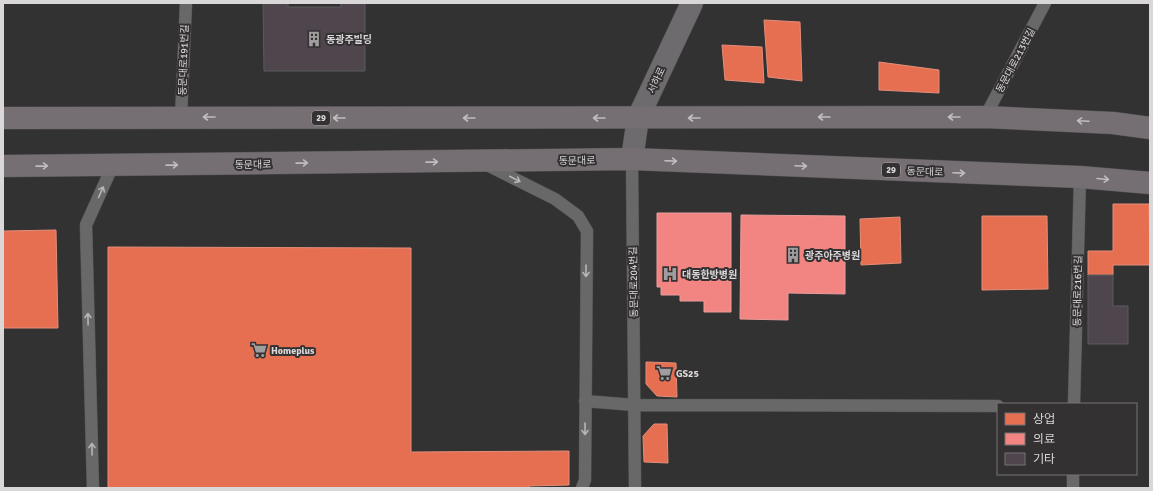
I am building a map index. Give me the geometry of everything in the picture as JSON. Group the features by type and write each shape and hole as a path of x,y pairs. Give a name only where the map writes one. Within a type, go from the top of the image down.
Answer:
{"main road":[{"name":"서하로","path":"632,159 638,118 692,3"},
{"path":"1113,123 1150,112"},
{"name":"29","path":"3,118 986,117 1113,123 1150,128"},
{"name":"동문대로","path":"3,166 480,162 632,159 1080,177 1150,183"}],"lane":[{"name":"동문대로191번길","path":"181,117 186,3"},
{"name":"동문대로213번길","path":"986,117 1045,3"},
{"name":"동문대로204번길","path":"632,159 635,488"},
{"path":"480,162 555,199 578,216 587,231 584,485"},
{"path":"92,488 86,225 113,165"},
{"name":"동문대로216번길","path":"1074,403 1080,177"},
{"path":"586,401 634,405 997,406"},
{"path":"1073,475 1073,488"}],"building: 상업":[{"path":"764,20 800,22 802,81 768,77"},
{"path":"722,45 762,47 764,83 725,80"},
{"path":"879,62 939,70 939,93 879,90"},
{"path":"1113,204 1149,204 1150,265 1113,265 1113,275 1088,275 1088,251 1113,251"},
{"path":"982,216 1047,216 1048,289 982,290"},
{"path":"900,217 901,263 861,265 860,219"},
{"path":"56,230 58,328 3,328 3,231"},
{"name":"Homeplus","path":"108,247 411,248 411,452 569,451 569,485 529,486 529,488 108,488"},
{"path":"646,362 676,363 677,397 657,396 646,384"},
{"path":"654,424 667,424 668,463 644,462 643,436"}],"building: 의료":[{"path":"657,213 731,213 731,312 704,312 704,301 680,301 680,295 661,295 661,287 657,287"},
{"name":"광주아주병원","path":"741,215 845,216 845,294 788,293 788,320 740,319"}],"building: 기타":[{"name":"동광주빌딩","path":"263,3 288,3 288,7 341,7 341,3 365,3 365,71 264,71"},
{"path":"1088,275 1113,275 1113,306 1128,306 1128,344 1088,344"}],"place":[{"name":"동광주빌딩","path":"314,39"},
{"name":"광주아주병원","path":"793,255"},
{"name":"대동한방병원","path":"670,274"},
{"name":"Homeplus","path":"259,350"},
{"name":"GS25","path":"664,373"}]}
